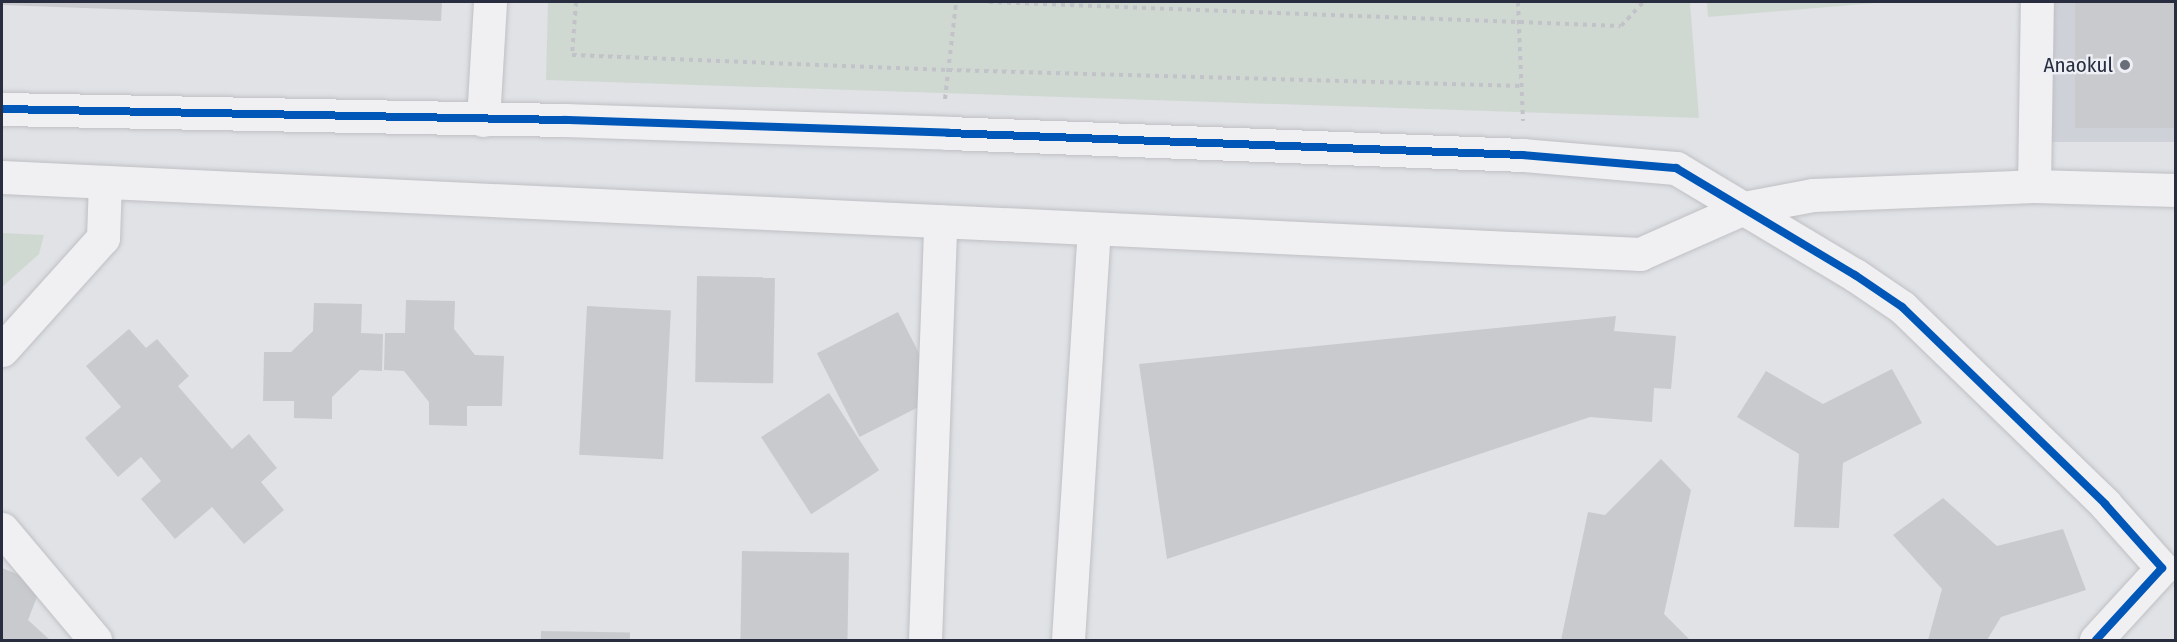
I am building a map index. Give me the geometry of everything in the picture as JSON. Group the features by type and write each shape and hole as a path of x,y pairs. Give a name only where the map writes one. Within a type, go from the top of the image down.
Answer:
{"street":[{"path":"483,120 490,2"},
{"path":"2034,186 2037,2"},
{"path":"2,109 948,133 1523,155 1676,168 1855,275 1902,307 2105,504 2169,575 2096,640"},
{"path":"2,177 1640,254 1744,208 1813,195 2034,186 2175,190"},
{"path":"2,350 103,238 105,182"},
{"path":"925,640 940,221"},
{"path":"1068,640 1094,229"},
{"path":"2,529 95,640"}],"path":[{"path":"576,2 572,55 948,70 1522,86"},
{"path":"948,133 942,123 956,2"},
{"path":"989,2 1621,26 1643,2"},
{"path":"1518,2 1523,155"}],"shaded area":[{"path":"548,2 1690,2 1699,118 546,80"},
{"path":"1707,2 1887,2 1708,17"},
{"name":"Anaokul","path":"2040,2 2175,2 2175,142 2040,142"},
{"path":"2,233 44,235 39,254 2,287"}],"building":[{"path":"2,2 442,2 441,21 2,5"},
{"name":"Anaokul","path":"2075,2 2175,2 2175,128 2075,128"},
{"path":"697,276 775,277 773,383 695,382"},
{"path":"406,300 455,301 454,329 475,355 504,356 502,406 467,406 467,426 429,425 429,402 404,371 384,370 385,333 405,333"},
{"path":"314,303 362,304 361,333 383,334 382,371 360,370 332,397 332,419 294,418 294,401 263,401 264,352 291,352 313,331"},
{"path":"587,306 671,310 663,459 579,455"},
{"path":"898,312 941,396 860,437 817,353"},
{"path":"1616,316 1614,331 1676,336 1671,389 1654,388 1652,422 1590,417 1167,559 1139,364"},
{"path":"129,329 146,348 157,339 189,376 178,386 232,449 249,434 277,468 261,482 284,510 244,544 212,507 175,539 141,499 161,481 141,457 118,477 85,438 121,407 86,366"},
{"path":"1892,369 1922,423 1843,463 1839,528 1794,527 1799,454 1737,417 1766,371 1823,404"},
{"path":"829,393 879,470 811,514 761,437"},
{"path":"1661,459 1691,490 1664,614 1690,640 1561,640 1588,512 1605,515"},
{"path":"1943,498 1997,546 2063,529 2086,590 2001,617 1987,640 1928,640 1942,589 1893,535"},
{"path":"742,551 849,553 847,640 740,640"},
{"path":"2,568 42,584 28,620 50,640 2,640"},
{"path":"541,631 630,633 630,640 541,640"}],"cycle path":[{"path":"2,109 565,120 948,133 1523,155 1676,168 1855,275 1902,307 2105,504 2162,568 2096,640"}],"place":[{"name":"Anaokul","path":"2125,65"}]}
